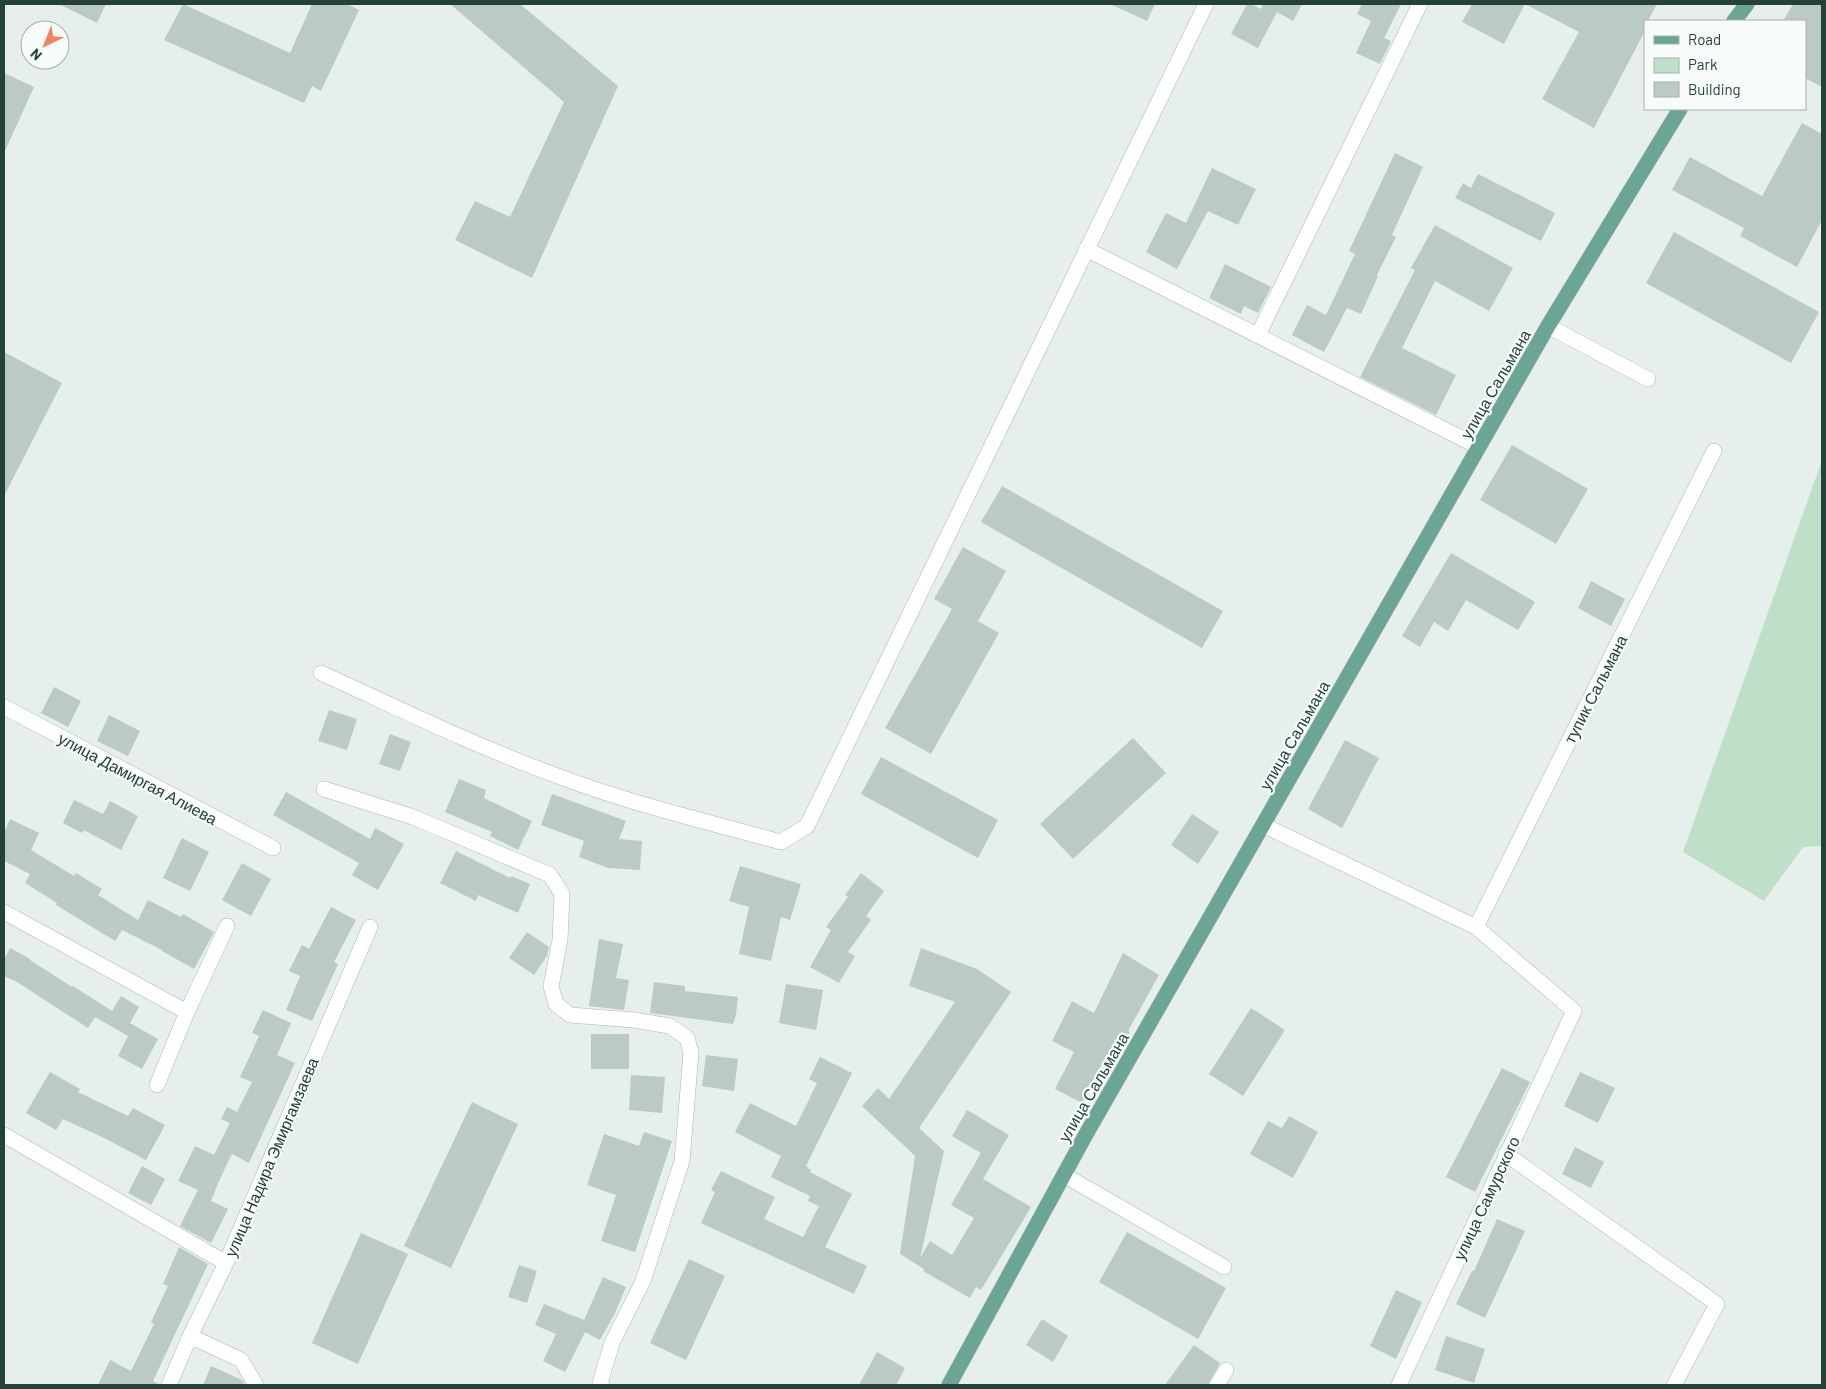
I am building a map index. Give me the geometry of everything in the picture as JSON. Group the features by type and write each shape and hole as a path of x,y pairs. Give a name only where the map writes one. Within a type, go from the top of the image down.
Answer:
{"main road":[{"path":"1735,20 1747,4"},
{"name":"улица Сальмана","path":"949,1385 1064,1175 1548,326 1679,110"}],"street":[{"path":"321,673 448,731 555,775 628,799 781,842 807,826 1206,4"},
{"path":"1258,335 1420,4"},
{"path":"1086,249 1479,447"},
{"path":"1548,326 1648,379"},
{"name":"тупик Сальмана","path":"1476,927 1714,451"},
{"name":"улица Дамиргая Алиева","path":"4,708 273,848"},
{"path":"324,789 413,817 550,875 562,894 560,940 551,986 556,1004 570,1015 634,1020 670,1026 687,1038 691,1053 682,1161 643,1281 612,1343 600,1383 602,1385"},
{"path":"1263,825 1476,927"},
{"path":"4,912 187,1012"},
{"path":"157,1086 187,1012 227,926"},
{"name":"улица Самурского","path":"1399,1385 1574,1011 1476,927"},
{"name":"улица Надира Эмиргамзаева","path":"169,1385 190,1336 226,1263 370,928"},
{"path":"4,1135 226,1263"},
{"path":"1506,1154 1717,1304 1674,1385"},
{"path":"1064,1175 1224,1267"},
{"path":"190,1336 241,1360 256,1385"},
{"path":"1217,1385 1226,1370"}],"green space":[{"path":"1822,460 1822,846 1803,847 1764,901 1683,852"}],"building":[{"path":"59,4 106,4 97,23"},
{"path":"183,4 290,53 312,4 347,4 359,10 321,91 312,86 304,103 164,40"},
{"path":"450,4 520,4 618,86 532,278 455,240 475,201 510,217 564,102"},
{"path":"1110,4 1155,4 1147,21"},
{"path":"1247,4 1261,9 1263,5 1261,4 1302,4 1293,21 1277,12 1258,48 1231,34"},
{"path":"1362,4 1401,4 1384,38 1391,41 1380,64 1356,53 1371,21 1357,14"},
{"path":"1472,4 1525,4 1504,44 1462,22"},
{"path":"1525,4 1657,4 1649,20 1644,20 1644,33 1594,128 1542,99 1579,32"},
{"path":"1793,4 1822,4 1822,87 1806,79 1806,20 1784,20"},
{"path":"4,73 34,87 4,153"},
{"path":"1802,123 1822,134 1822,220 1797,267 1740,236 1744,228 1672,190 1690,157 1762,196"},
{"path":"1395,153 1423,167 1392,235 1396,237 1377,275 1361,314 1347,308 1324,352 1292,335 1307,305 1326,315 1355,254 1349,251"},
{"path":"1212,168 1256,189 1238,225 1208,211 1177,269 1146,252 1166,213 1186,223"},
{"path":"1478,174 1555,213 1541,241 1455,198 1463,183 1471,188"},
{"path":"1435,225 1513,268 1489,311 1435,281 1402,348 1456,375 1436,415 1360,377 1415,270 1411,268"},
{"path":"1674,232 1819,312 1791,363 1646,283"},
{"path":"1225,264 1271,287 1258,313 1244,306 1241,314 1209,298"},
{"path":"4,352 62,383 4,496"},
{"path":"1512,445 1588,489 1556,544 1480,500"},
{"path":"1002,486 1223,611 1202,648 981,522"},
{"path":"963,547 1006,571 978,621 999,633 931,754 885,728 952,609 934,599"},
{"path":"1451,553 1535,602 1518,630 1466,600 1448,631 1434,622 1420,647 1402,636"},
{"path":"1591,581 1625,599 1611,626 1578,608"},
{"path":"54,687 81,701 68,727 41,713"},
{"path":"329,710 357,719 347,750 318,741"},
{"path":"109,715 140,731 128,756 97,741"},
{"path":"390,734 411,742 400,771 379,764"},
{"path":"1133,738 1166,773 1073,859 1040,824"},
{"path":"1345,740 1379,758 1342,828 1308,809"},
{"path":"881,757 998,820 978,858 861,794"},
{"path":"459,779 486,790 484,798 532,821 518,850 490,836 492,832 445,812"},
{"path":"286,792 370,839 375,828 404,844 378,890 352,875 359,863 273,815"},
{"path":"552,794 626,821 619,839 642,841 640,870 608,868 579,857 584,841 541,825"},
{"path":"74,800 103,814 110,801 138,816 121,850 84,830 82,833 63,823"},
{"path":"1192,814 1219,832 1198,864 1171,845"},
{"path":"10,819 39,833 31,850 74,876 76,873 102,889 98,895 138,920 148,900 181,917 183,914 214,932 194,969 122,930 115,941 56,905 57,903 25,883 30,874 4,861 4,833"},
{"path":"182,838 209,852 190,891 163,878"},
{"path":"456,851 510,878 511,876 530,884 518,913 478,895 476,901 440,883"},
{"path":"242,863 271,879 251,916 222,900"},
{"path":"740,866 801,884 790,920 781,917 771,961 739,954 749,907 729,901"},
{"path":"861,873 884,891 866,916 871,920 848,952 855,956 839,983 810,967 831,930 826,927 848,897 845,895"},
{"path":"331,907 356,920 334,962 338,964 312,1021 286,1010 300,976 289,971 302,945 309,949"},
{"path":"527,932 549,947 547,956 534,975 509,958"},
{"path":"599,939 623,944 616,978 629,980 624,1010 589,1006"},
{"path":"10,948 112,1011 121,996 139,1007 130,1023 158,1039 142,1069 118,1056 128,1036 95,1017 88,1028 17,982 4,976 4,960"},
{"path":"921,948 977,969 1011,992 919,1128 944,1151 920,1258 930,1241 952,1255 974,1218 951,1205 981,1153 952,1136 967,1110 1009,1135 983,1179 1031,1207 981,1290 976,1287 970,1298 923,1271 924,1269 900,1254 915,1156 862,1106 878,1088 889,1099 955,1002 909,986"},
{"path":"1123,953 1159,975 1128,1031 1130,1032 1115,1061 1106,1056 1082,1103 1055,1089 1074,1052 1052,1041 1072,1001 1094,1013"},
{"path":"654,982 685,986 685,991 738,997 733,1024 650,1013"},
{"path":"786,984 823,990 816,1030 779,1023"},
{"path":"1251,1008 1285,1030 1243,1096 1209,1074"},
{"path":"263,1010 291,1023 277,1055 295,1063 249,1163 232,1154 219,1181 211,1201 228,1209 211,1243 180,1226 198,1190 178,1181 195,1146 214,1155 230,1123 221,1119 227,1107 237,1112 252,1082 240,1077 259,1036 252,1033"},
{"path":"591,1034 629,1034 629,1069 591,1069"},
{"path":"706,1055 738,1059 734,1091 702,1086"},
{"path":"820,1057 852,1073 806,1166 811,1170 810,1172 852,1194 825,1247 867,1266 854,1294 701,1223 715,1192 711,1190 721,1171 775,1197 764,1219 803,1237 819,1206 808,1201 810,1196 771,1177 781,1156 735,1132 750,1103 796,1126 817,1083 809,1079"},
{"path":"1502,1068 1530,1082 1475,1192 1446,1177"},
{"path":"50,1072 80,1089 78,1092 128,1116 133,1108 165,1125 146,1160 63,1119 56,1130 26,1113"},
{"path":"1580,1072 1615,1088 1598,1123 1564,1106"},
{"path":"631,1075 665,1077 662,1113 629,1110"},
{"path":"472,1102 518,1124 451,1268 404,1246"},
{"path":"1289,1116 1318,1132 1293,1178 1250,1154 1268,1121 1282,1128"},
{"path":"644,1132 672,1141 635,1252 601,1241 616,1195 587,1185 604,1134 639,1146"},
{"path":"1575,1147 1604,1162 1591,1188 1562,1174"},
{"path":"142,1166 165,1179 151,1205 128,1193"},
{"path":"1497,1219 1525,1231 1485,1318 1456,1304 1472,1271 1474,1271"},
{"path":"1127,1232 1226,1288 1198,1339 1099,1282"},
{"path":"361,1233 408,1254 358,1364 312,1343"},
{"path":"179,1247 208,1264 153,1381 160,1385 98,1385 110,1360 131,1371 154,1324 151,1322 168,1286 163,1284"},
{"path":"689,1259 725,1276 686,1360 650,1343"},
{"path":"519,1265 537,1271 527,1303 508,1297"},
{"path":"603,1277 626,1287 615,1313 600,1340 585,1332 565,1372 543,1361 556,1334 535,1325 544,1304 584,1320"},
{"path":"1396,1290 1422,1302 1396,1359 1370,1346"},
{"path":"1042,1319 1068,1336 1053,1362 1026,1345"},
{"path":"1446,1336 1485,1349 1474,1383 1435,1370"},
{"path":"1194,1345 1220,1363 1208,1385 1165,1385"},
{"path":"877,1352 905,1368 896,1385 859,1385"},
{"path":"211,1366 242,1380 245,1385 203,1385"}]}
